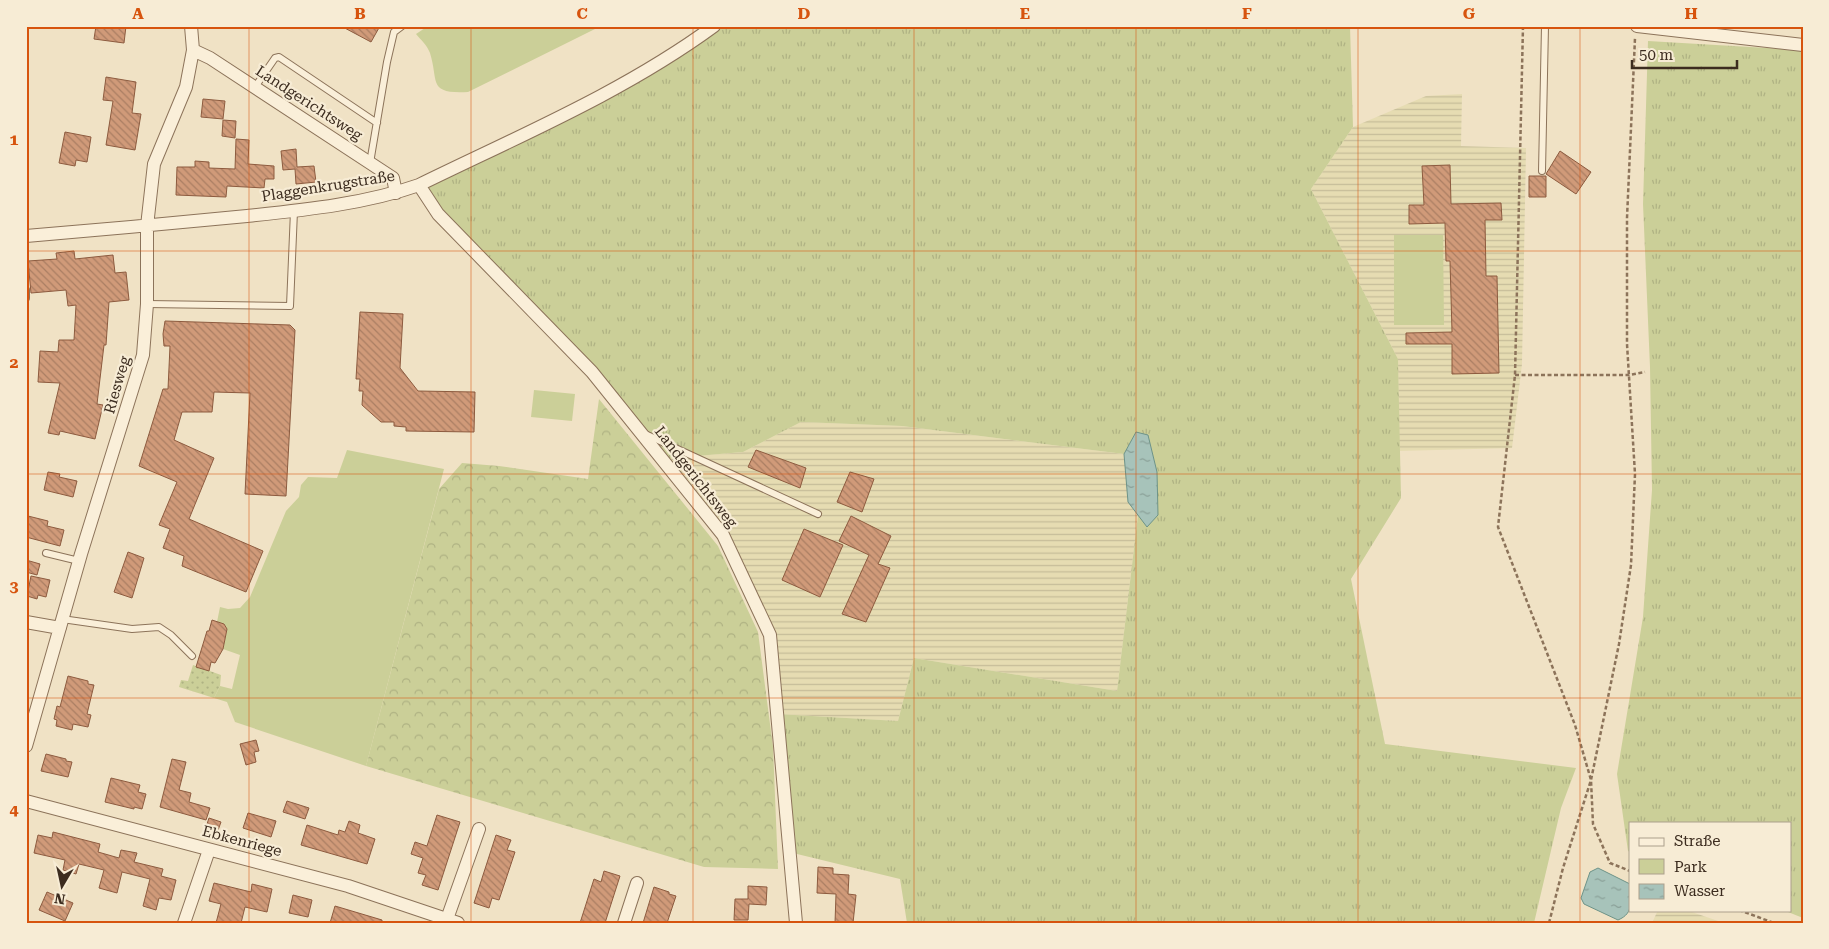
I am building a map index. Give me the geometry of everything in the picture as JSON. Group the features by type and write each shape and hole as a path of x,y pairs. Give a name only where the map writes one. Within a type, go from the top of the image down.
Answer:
{"street":[{"name":"Riesweg","path":"26,746 79,561 143,354 147,304 147,226 154,164 186,86 193,50 191,26"},
{"name":"Plaggenkrugstraße","path":"26,236 147,226 294,210 396,194 419,185 592,100 681,50 714,26"},
{"path":"1636,31 1803,45"},
{"name":"Landgerichtsweg","path":"193,50 210,58 393,178 396,194"},
{"name":"Landgerichtsweg","path":"419,185 438,214 592,372 724,535 770,635 796,923"},
{"path":"26,622 61,624"},
{"name":"Ebkenriege","path":"26,801 348,886 452,921 479,829"},
{"path":"184,923 209,850"},
{"path":"624,923 637,883"}],"lane":[{"path":"370,163 394,32 402,26"},
{"path":"1542,171 1544,26"},
{"path":"255,87 270,63 278,57 377,123"},
{"path":"147,304 290,306 294,210"},
{"path":"26,290 26,298"},
{"path":"640,431 818,514"},
{"path":"46,553 79,561"},
{"path":"61,624 132,629 159,627 171,635 192,656"}],"path":[{"path":"1523,26 1515,375 1498,528 1575,725 1591,780 1593,824 1610,863 1629,871"},
{"path":"1549,923 1563,868 1591,780 1619,644 1631,565 1636,474 1627,344 1627,218 1636,31"},
{"path":"1515,375 1629,374 1645,372"},
{"path":"1744,912 1774,923"}],"shaded area":[{"path":"1462,94 1461,146 1526,148 1522,364 1512,448 1399,451 1398,359 1311,189 1353,127 1426,96"},
{"path":"801,422 902,426 1124,454 1128,502 1138,515 1117,691 914,658 898,721 778,714 770,635 724,535 662,459 743,452"},
{"path":"1657,912 1692,912 1724,923 1652,923"}],"green space":[{"path":"428,26 594,26 595,29 468,92 455,92 446,91 437,84 430,53 426,45 416,34"},
{"path":"714,26 1350,26 1353,127 1311,189 1398,359 1401,498 1351,579 1385,744 1576,768 1561,808 1534,923 907,923 900,879 797,854 789,849 778,714 898,721 914,658 1117,691 1138,515 1136,432 1124,454 902,426 801,422 743,452 662,459 419,185 593,100"},
{"path":"1648,41 1803,50 1803,918 1788,912 1792,912 1792,822 1629,822 1628,851 1617,774 1643,617 1652,490 1650,367 1643,204"},
{"path":"1394,235 1443,235 1444,325 1394,325"},
{"path":"534,390 575,394 572,421 531,417"},
{"path":"599,399 718,546 758,632 773,747 778,869 704,867 366,766 439,489 462,463 499,466 588,479"},
{"path":"347,450 444,469 366,766 235,722 227,702 214,698 220,686 232,689 240,655 223,649 227,629 224,624 217,622 220,607 228,609 240,608 250,597 286,511 299,497 301,485 308,477 337,478"},
{"path":"193,665 221,675 220,686 214,698 179,687 181,680 188,681"}],"water":[{"path":"1136,432 1148,435 1157,472 1158,515 1147,527 1128,502 1124,454"},
{"path":"1598,868 1629,884 1629,910 1627,914 1618,920 1584,904 1581,898 1590,872"}],"building":[{"path":"96,26 126,26 124,43 94,39"},
{"path":"341,26 380,26 371,42"},
{"path":"106,77 136,82 132,113 141,114 135,150 106,145 113,101 103,100"},
{"path":"203,99 225,101 223,119 201,117"},
{"path":"223,120 236,121 235,138 222,136"},
{"path":"65,132 91,137 87,162 76,160 75,166 59,163"},
{"path":"236,139 249,140 248,164 274,166 274,179 265,179 264,188 227,186 226,197 176,195 177,167 195,167 195,161 209,162 209,168 235,169"},
{"path":"296,149 297,167 314,166 316,182 296,184 295,169 283,170 281,151"},
{"path":"1560,151 1591,172 1576,194 1546,174"},
{"path":"1450,165 1451,204 1501,203 1502,220 1485,220 1486,276 1497,276 1499,373 1452,374 1452,344 1406,344 1406,333 1452,332 1450,261 1446,261 1445,223 1409,224 1409,205 1424,205 1422,166"},
{"path":"1529,176 1546,176 1546,197 1529,197"},
{"path":"74,251 75,259 113,255 115,273 126,272 129,300 109,302 106,345 104,345 97,404 103,405 95,439 60,431 59,435 48,433 60,383 38,382 40,351 58,352 59,340 74,340 76,305 68,306 66,290 31,293 28,261 57,259 56,253"},
{"path":"360,312 403,314 400,368 418,391 475,392 474,432 406,431 406,427 394,426 394,422 381,422 362,405 363,391 359,391 360,379 356,379"},
{"path":"165,321 290,325 295,330 286,496 245,494 250,393 214,392 212,412 182,412 174,440 214,458 189,519 263,551 246,592 182,566 184,556 163,548 170,529 159,525 177,482 139,466 163,389 168,389 170,346 164,346"},
{"path":"756,450 806,468 800,488 748,467"},
{"path":"48,472 60,474 59,477 77,481 73,497 44,490"},
{"path":"850,472 874,479 862,512 837,502"},
{"path":"28,516 48,521 47,526 64,530 60,546 26,537"},
{"path":"851,516 891,536 878,564 890,568 866,622 842,614 869,555 839,541"},
{"path":"804,529 843,545 820,597 782,580"},
{"path":"128,552 144,558 132,598 114,592"},
{"path":"26,560 40,564 37,575 26,572"},
{"path":"31,576 50,580 46,597 38,595 37,599 27,596"},
{"path":"212,620 224,624 227,629 223,649 215,663 211,662 209,671 196,667"},
{"path":"68,676 88,681 88,684 94,685 87,714 91,715 88,727 73,724 72,730 56,726 57,720 54,719 57,706 60,707"},
{"path":"256,740 259,751 254,752 256,762 246,765 240,744"},
{"path":"46,754 72,762 68,777 41,771"},
{"path":"172,759 186,762 179,790 191,793 189,802 210,808 206,820 160,807"},
{"path":"111,778 140,785 138,792 146,794 142,809 105,802"},
{"path":"287,801 309,808 305,819 283,812"},
{"path":"248,813 276,821 271,837 243,828"},
{"path":"437,815 460,822 438,890 422,885 426,875 418,873 423,858 411,854 415,842 427,846"},
{"path":"209,818 221,822 217,833 205,830"},
{"path":"349,821 360,825 358,833 375,839 367,864 301,845 307,825 338,835 339,830 345,832"},
{"path":"53,832 100,844 98,852 119,858 121,850 137,853 134,862 163,869 161,876 176,880 171,900 159,898 156,910 143,906 150,879 122,872 117,893 99,888 104,870 79,864 76,874 63,870 65,860 34,853 38,835 52,838"},
{"path":"496,835 511,840 507,850 515,852 499,900 492,898 489,908 474,903"},
{"path":"818,867 833,868 833,874 849,875 848,894 856,895 853,923 835,923 836,894 817,893"},
{"path":"604,871 620,876 605,923 580,923 594,879 601,882"},
{"path":"214,883 251,892 252,884 272,889 267,912 245,907 241,923 216,923 221,904 209,901"},
{"path":"748,886 767,887 766,905 749,904 748,920 734,920 735,899 748,899"},
{"path":"654,887 676,896 667,923 643,923"},
{"path":"47,892 73,903 65,921 39,910"},
{"path":"293,895 312,900 308,917 289,913"},
{"path":"335,906 382,920 382,923 330,923"}]}
